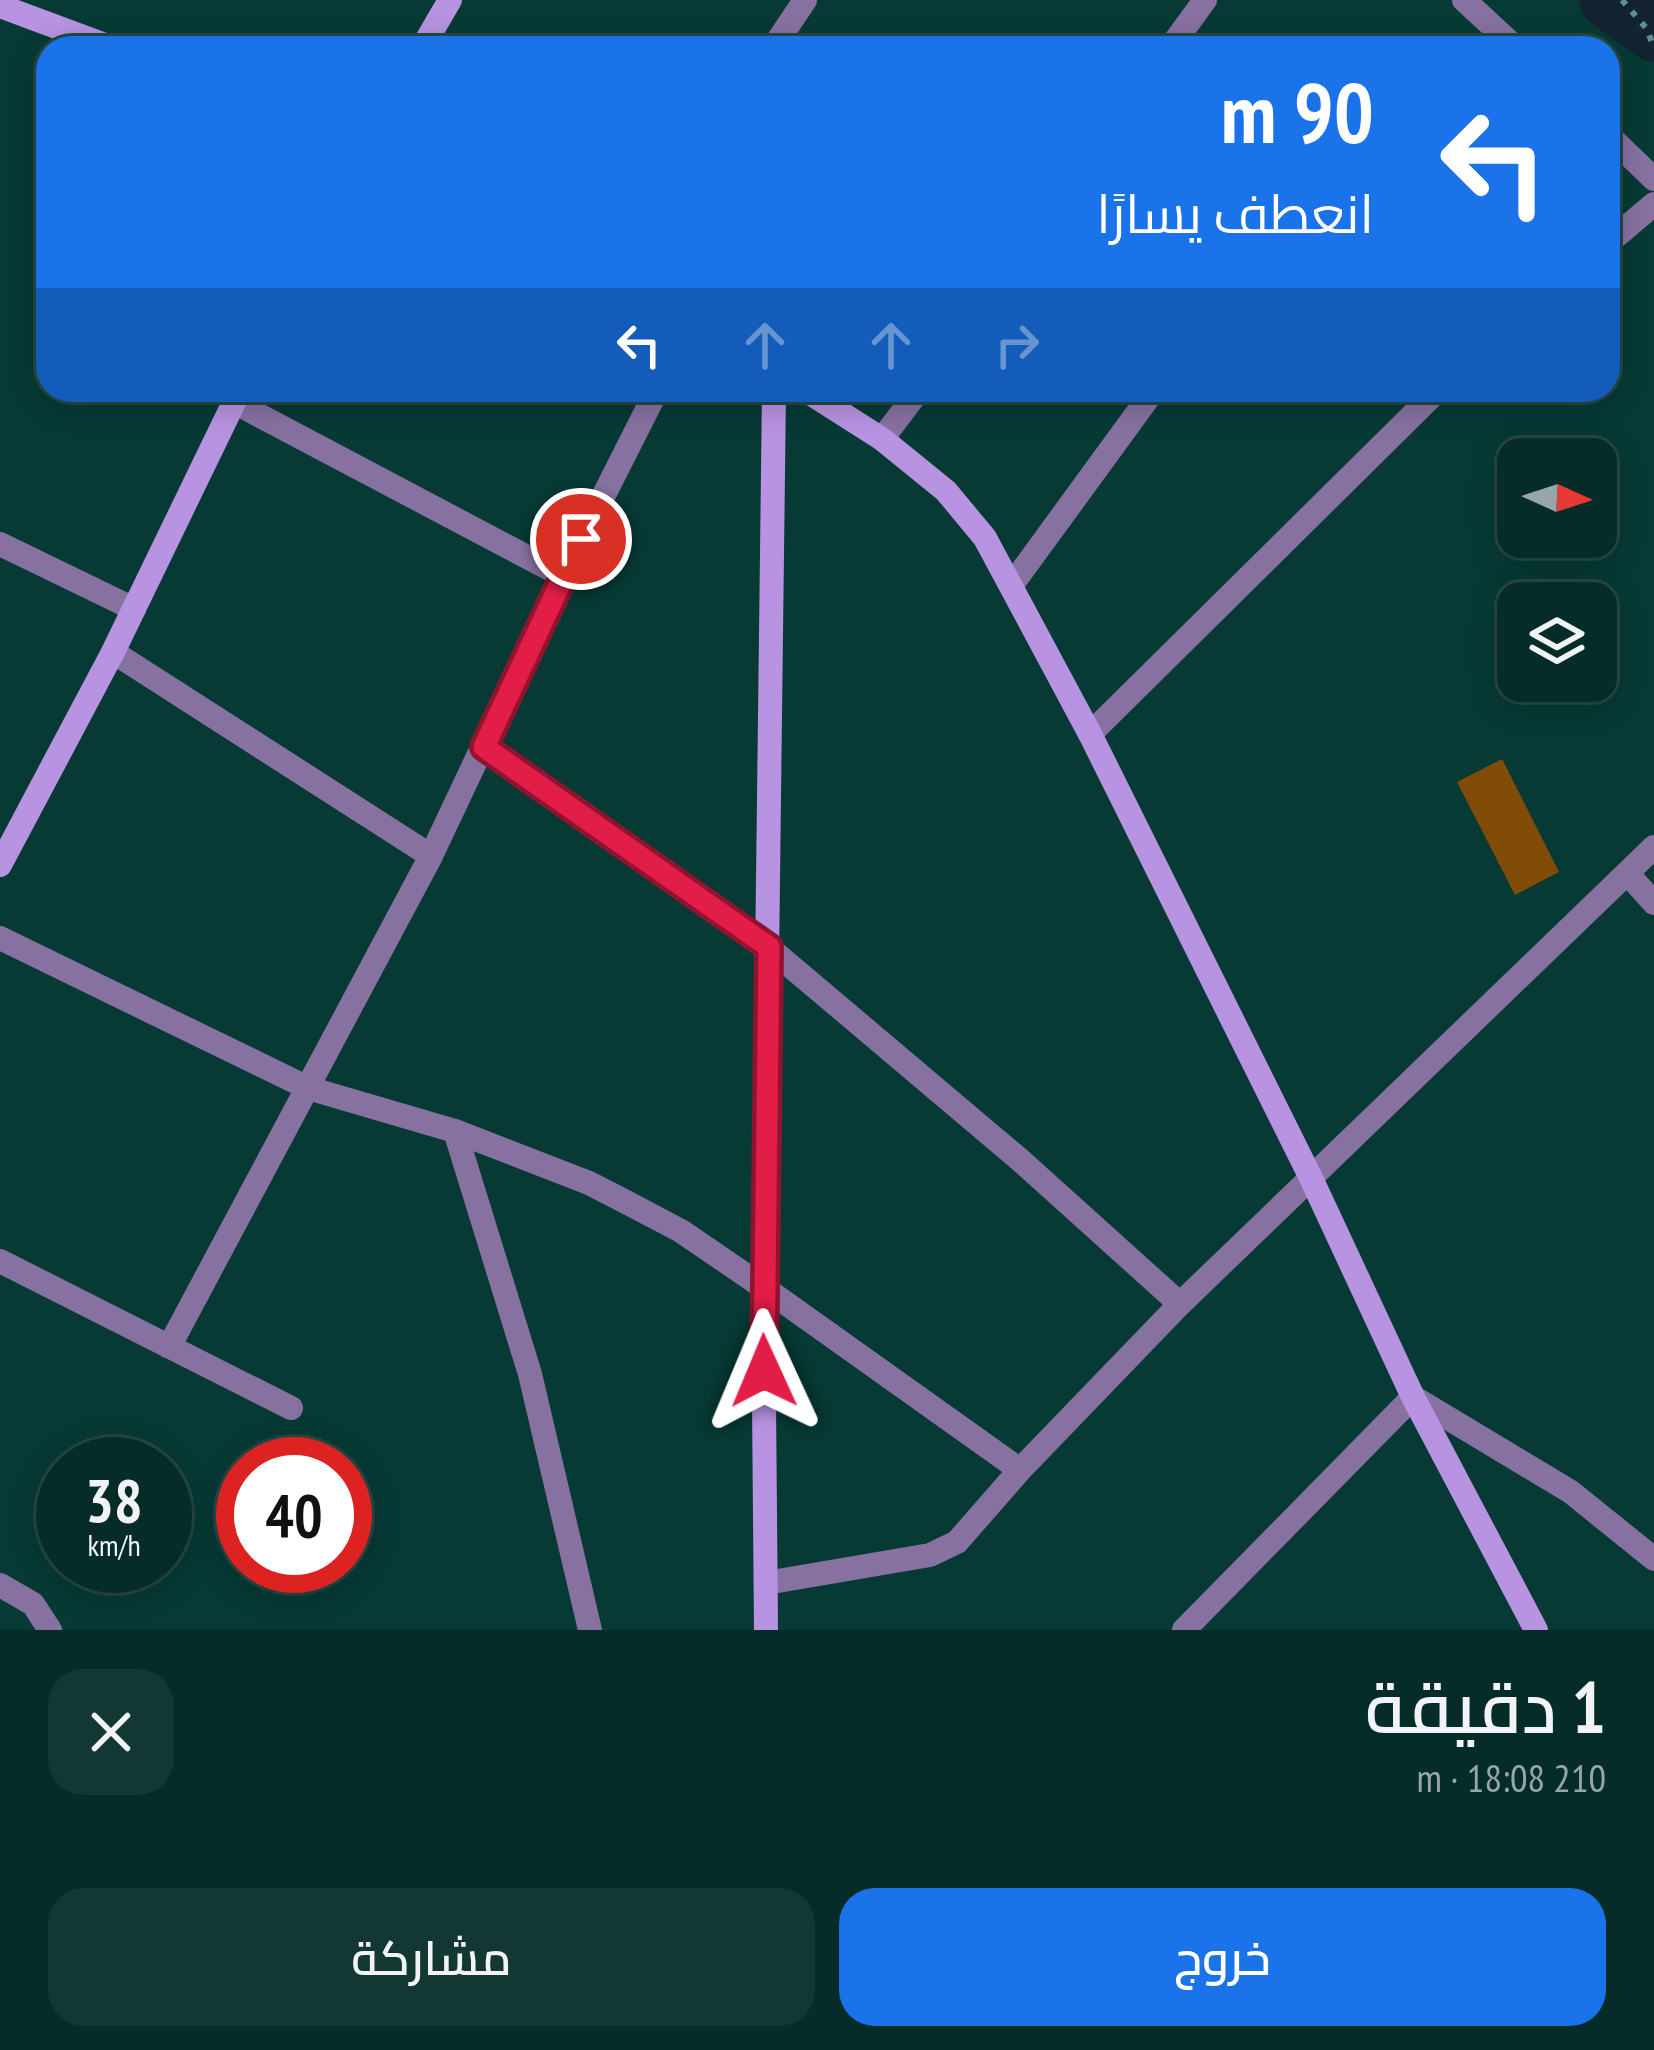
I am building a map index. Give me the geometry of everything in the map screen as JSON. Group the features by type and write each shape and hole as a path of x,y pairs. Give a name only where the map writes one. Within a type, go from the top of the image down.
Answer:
{"street":[{"path":"429,36 450,0"},
{"path":"781,36 805,0"},
{"path":"1179,36 1205,0"},
{"path":"1464,0 1503,36"},
{"path":"0,6 81,36"},
{"path":"1620,146 1654,179"},
{"path":"1620,233 1654,205"},
{"path":"0,865 113,652 234,402"},
{"path":"248,402 562,576"},
{"path":"169,1347 430,856 562,576 651,402"},
{"path":"766,1630 763,1287 774,402"},
{"path":"824,402 883,439 967,513 1011,586 1311,1178 1413,1397 1536,1630"},
{"path":"883,439 910,402"},
{"path":"1011,586 1145,402"},
{"path":"1090,734 1426,402"},
{"path":"0,544 134,609"},
{"path":"113,652 430,856"},
{"path":"484,747 769,947 1019,1159 1180,1304"},
{"path":"766,1582 914,1559 957,1541 1180,1304 1654,847"},
{"path":"1627,873 1654,903"},
{"path":"0,938 308,1088 455,1131 589,1183 681,1231 1020,1470"},
{"path":"455,1131 530,1374 590,1630"},
{"path":"0,1261 291,1408"},
{"path":"1413,1397 1571,1492 1654,1559"},
{"path":"1184,1630 1413,1397"},
{"path":"0,1585 33,1604 50,1630"}],"path":[{"path":"1622,0 1647,29 1654,48"}],"building":[{"path":"1502,759 1559,872 1515,895 1457,782"}],"waterway":[{"path":"1608,0 1654,33"}],"route":[{"path":"581,539 484,747 769,947 764,1371"}]}
